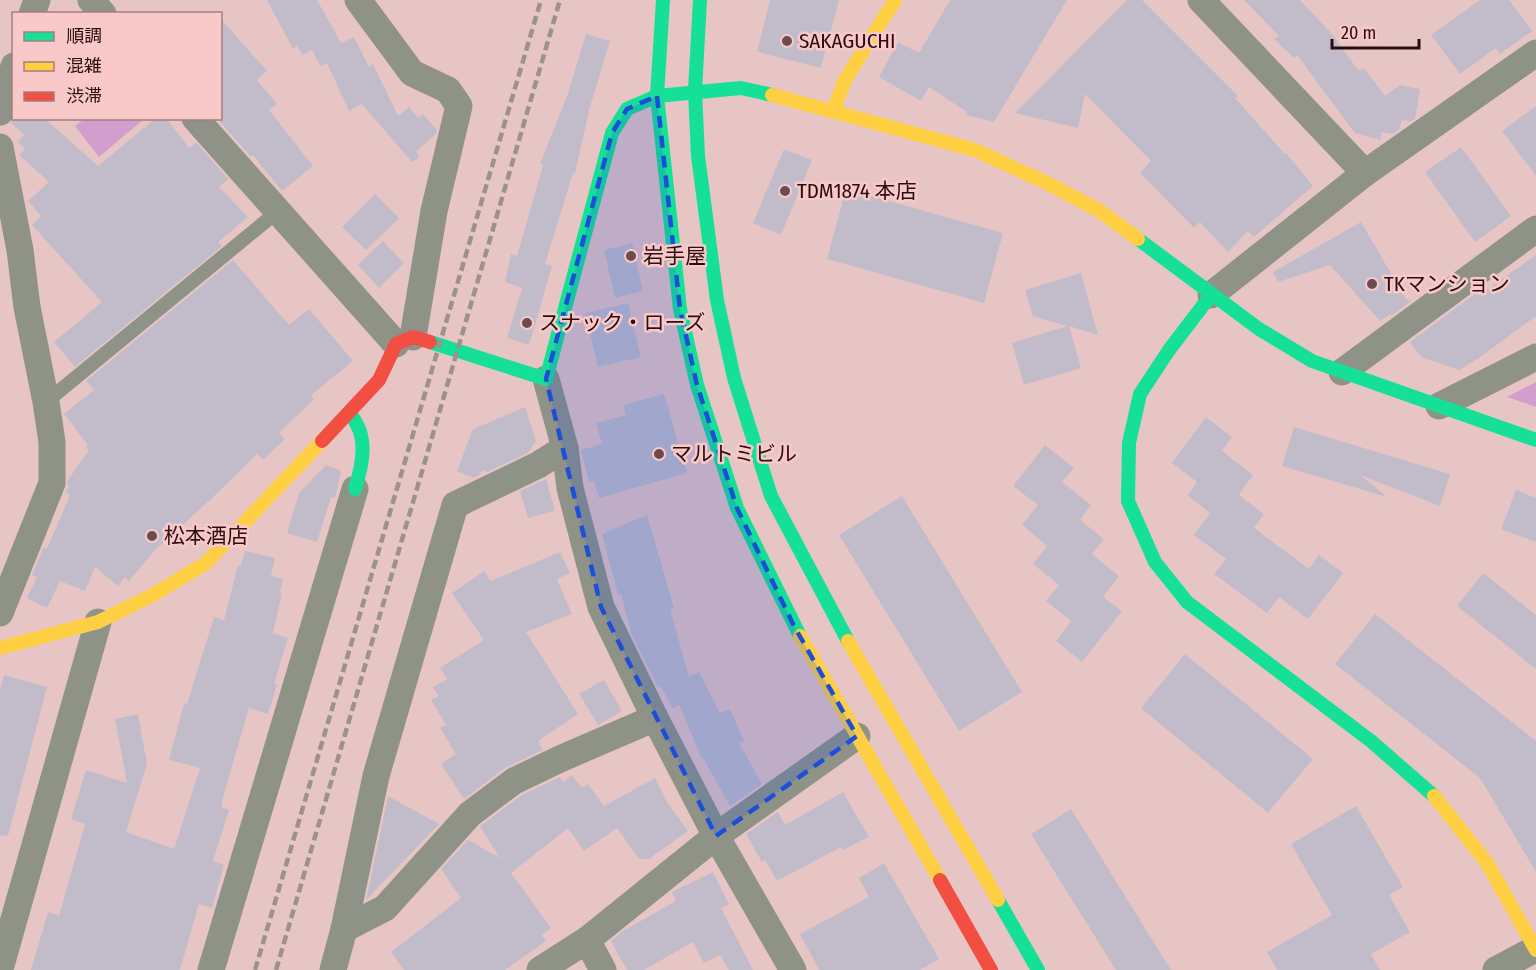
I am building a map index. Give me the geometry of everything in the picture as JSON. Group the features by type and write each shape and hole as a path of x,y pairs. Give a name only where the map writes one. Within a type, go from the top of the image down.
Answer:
{"street":[{"path":"92,0 101,12"},
{"path":"0,648 98,622 153,595 206,564 350,414 379,380 404,341 459,106 448,90 412,73 358,0"},
{"path":"663,0 657,96 680,309 697,386 737,508 794,626 992,970"},
{"path":"700,0 695,91 698,156 717,300 734,378 771,496 830,610 1038,970"},
{"path":"833,111 845,80 895,0"},
{"path":"1202,0 1365,173"},
{"path":"1496,970 1536,949 1487,863 1434,796 1371,741 1187,602 1155,562 1128,501 1129,443 1140,394 1169,350 1211,295 1365,173 1536,54"},
{"path":"0,112 12,73"},
{"path":"793,970 716,836 601,607 570,488 565,448 546,379 612,133 627,109 657,96 741,88 975,150 1100,211 1259,329 1312,361 1536,440"},
{"path":"197,120 277,212 404,341 546,379"},
{"path":"0,147 20,250 27,307 52,442 52,483 0,613"},
{"path":"1342,372 1536,229"},
{"path":"1439,406 1536,357"},
{"path":"211,970 361,469 359,425 350,414"},
{"path":"333,970 344,929 376,776 455,505 538,465 565,448"},
{"path":"0,969 98,622"},
{"path":"344,929 385,908 470,814 514,781 655,718"},
{"path":"540,970 587,940 716,836 857,736"},
{"path":"587,940 603,970"}],"lane":[{"path":"46,402 277,212"}],"highlighted area":[{"path":"657,96 680,309 697,385 737,508 794,626 857,736 716,836 601,607 546,379 612,133 627,109"}],"shaded area":[{"path":"83,120 143,120 99,157 75,126"},
{"path":"1536,382 1536,407 1507,397"}],"building":[{"path":"267,0 317,0 341,43 354,37 369,67 373,64 398,116 409,107 418,118 423,114 437,130 436,134 416,151 419,158 412,162 362,104 349,111 327,63 320,66 312,50 302,55 297,46 293,49"},
{"path":"770,0 839,0 821,68 757,52"},
{"path":"950,0 1067,0 994,122 966,115 967,112 929,87 921,101 879,77 898,42 919,53"},
{"path":"1127,0 1142,0 1238,96 1235,98 1313,186 1254,237 1248,231 1228,252 1200,222 1194,228 1140,173 1151,161 1085,94 1078,128 1015,113"},
{"path":"1244,0 1300,0 1332,34 1358,70 1364,68 1385,96 1400,85 1420,89 1415,119 1410,122 1402,119 1399,130 1393,134 1381,132 1381,140 1355,133 1297,55 1294,58 1274,39 1279,36"},
{"path":"1480,0 1509,0 1532,31 1500,54 1496,48 1460,74 1431,35"},
{"path":"222,20 267,71 257,80 277,104 269,110 313,166 282,191 253,155 251,157 220,122 222,120"},
{"path":"586,34 610,41 590,107 575,173 573,173 545,264 552,266 529,345 507,338 522,288 505,282 511,254 517,256 543,165 540,164 568,93"},
{"path":"1536,106 1536,176 1502,131"},
{"path":"13,120 46,120 98,166 154,120 168,120 189,148 196,142 228,179 219,187 248,217 218,242 222,246 75,367 54,342 102,302 32,225 41,216 28,201 49,182 19,155 25,149 18,142 24,135 11,123"},
{"path":"1461,147 1511,216 1475,242 1425,172"},
{"path":"784,149 812,160 781,235 753,223"},
{"path":"846,189 1003,233 984,303 827,259"},
{"path":"375,194 399,218 366,250 342,227"},
{"name":"TKマンション","path":"1361,222 1406,299 1411,301 1391,316 1390,314 1380,321 1330,265 1278,282 1273,272"},
{"path":"383,241 404,263 379,288 358,265"},
{"path":"632,243 643,291 615,298 604,250"},
{"path":"1536,255 1536,316 1459,370 1421,357 1410,342 1476,293 1478,296"},
{"path":"233,260 289,325 309,309 353,361 311,395 314,399 279,433 285,439 263,460 257,454 155,550 129,581 125,577 118,586 95,567 85,591 60,581 47,608 27,598 37,577 32,575 39,558 44,547 47,549 70,495 65,492 69,487 68,480 89,450 86,447 88,445 64,414 94,390 86,381"},
{"path":"1081,273 1098,335 1069,326 1081,368 1024,385 1012,343 1067,326 1033,316 1025,290"},
{"path":"628,303 641,357 598,367 585,313"},
{"path":"664,394 687,473 599,498 594,481 589,482 581,450 602,444 596,423 626,415 623,405"},
{"path":"525,407 536,441 528,453 487,472 482,470 480,475 474,478 457,471 472,431"},
{"path":"1206,417 1232,437 1222,451 1253,475 1239,495 1264,514 1254,528 1309,569 1319,555 1343,573 1308,619 1279,597 1267,613 1214,574 1226,559 1194,535 1210,513 1188,496 1197,482 1172,463"},
{"path":"1294,427 1450,474 1440,506 1360,475 1387,497 1282,466"},
{"path":"1045,445 1074,468 1062,482 1091,505 1080,520 1104,539 1092,554 1119,576 1103,597 1122,611 1082,662 1056,641 1071,621 1046,601 1059,585 1033,564 1047,546 1022,525 1038,505 1013,486"},
{"path":"326,465 341,471 337,491 334,498 331,497 317,542 287,533 299,493"},
{"path":"546,479 555,511 528,518 520,491"},
{"path":"1516,490 1536,498 1536,542 1501,529"},
{"path":"902,496 1022,692 959,731 839,535"},
{"path":"647,515 674,608 670,609 689,677 699,672 720,713 730,709 744,741 739,743 762,784 730,806 702,759 679,705 673,709 661,686 658,688 632,636 621,594 618,595 602,534"},
{"path":"245,551 275,558 271,576 283,579 273,633 288,638 274,684 277,685 268,714 249,708 224,794 221,807 229,810 213,861 224,865 212,908 199,904 180,970 31,970 48,912 59,916 85,824 71,819 86,770 127,783 115,719 138,714 147,764 126,832 174,849 200,768 169,760 184,703 187,704 214,617 224,620 238,565 241,566"},
{"path":"560,552 570,573 557,579 572,614 526,632 578,714 538,741 543,750 505,768 464,799 441,764 456,754 440,728 446,725 431,700 439,696 433,687 447,679 440,668 484,640 452,593 484,571 491,581"},
{"path":"1483,573 1536,615 1536,669 1457,606"},
{"path":"1375,614 1536,741 1536,872 1480,778 1335,664"},
{"path":"1185,654 1313,759 1268,813 1141,708"},
{"path":"4,675 47,687 8,836 0,835 0,689"},
{"path":"604,680 622,711 598,725 579,694"},
{"path":"572,775 582,788 588,784 604,806 655,778 667,802 688,831 649,859 639,859 617,828 584,851 568,828 511,873 551,928 542,935 546,941 505,970 404,970 391,952 461,898 441,869 468,840 500,858 480,826 522,795 560,777 563,782"},
{"path":"843,792 869,837 843,850 841,847 777,881 765,860 762,862 746,834 778,812 785,825"},
{"path":"388,796 439,824 366,900"},
{"path":"1356,806 1403,887 1389,895 1410,932 1371,954 1380,970 1277,970 1267,952 1332,915 1291,844"},
{"path":"1071,809 1171,970 1116,970 1031,834"},
{"path":"884,863 939,959 920,970 819,970 800,934 869,897 859,878"},
{"path":"713,872 729,904 721,908 753,970 729,970 720,955 704,963 693,942 644,970 627,970 611,941 623,931 676,901 672,892"}],"railway":[{"path":"255,970 541,0"},
{"path":"276,970 560,0"}],"traffic: fast":[{"path":"663,0 657,96 680,309 697,385 737,508 800,636"},
{"path":"700,0 695,91 698,156 717,300 734,378 771,496 848,641"},
{"path":"430,342 546,379 612,133 627,109 657,96 741,88 772,95"},
{"path":"1138,239 1259,329 1312,361 1536,440"},
{"path":"1211,295 1169,350 1140,394 1129,443 1128,501 1155,562 1187,602 1371,741 1434,796"},
{"path":"350,414 360,431 363,450 355,489"},
{"path":"998,900 1038,970"}],"traffic: slow":[{"path":"833,111 845,80 895,0"},
{"path":"772,95 975,150 1049,184 1100,211 1138,239"},
{"path":"0,648 98,622 153,595 206,563 322,441"},
{"path":"800,636 940,880"},
{"path":"848,641 998,900"},
{"path":"1434,796 1487,863 1536,950"}],"traffic: jam":[{"path":"322,441 379,380 396,344 413,337 430,342"},
{"path":"940,880 991,970"}],"place":[{"name":"SAKAGUCHI","path":"787,41"},
{"name":"TDM1874 本店","path":"785,191"},
{"name":"岩手屋","path":"631,256"},
{"name":"TKマンション","path":"1372,284"},
{"name":"スナック・ローズ","path":"527,323"},
{"name":"マルトミビル","path":"659,454"},
{"name":"松本酒店","path":"152,536"}]}
